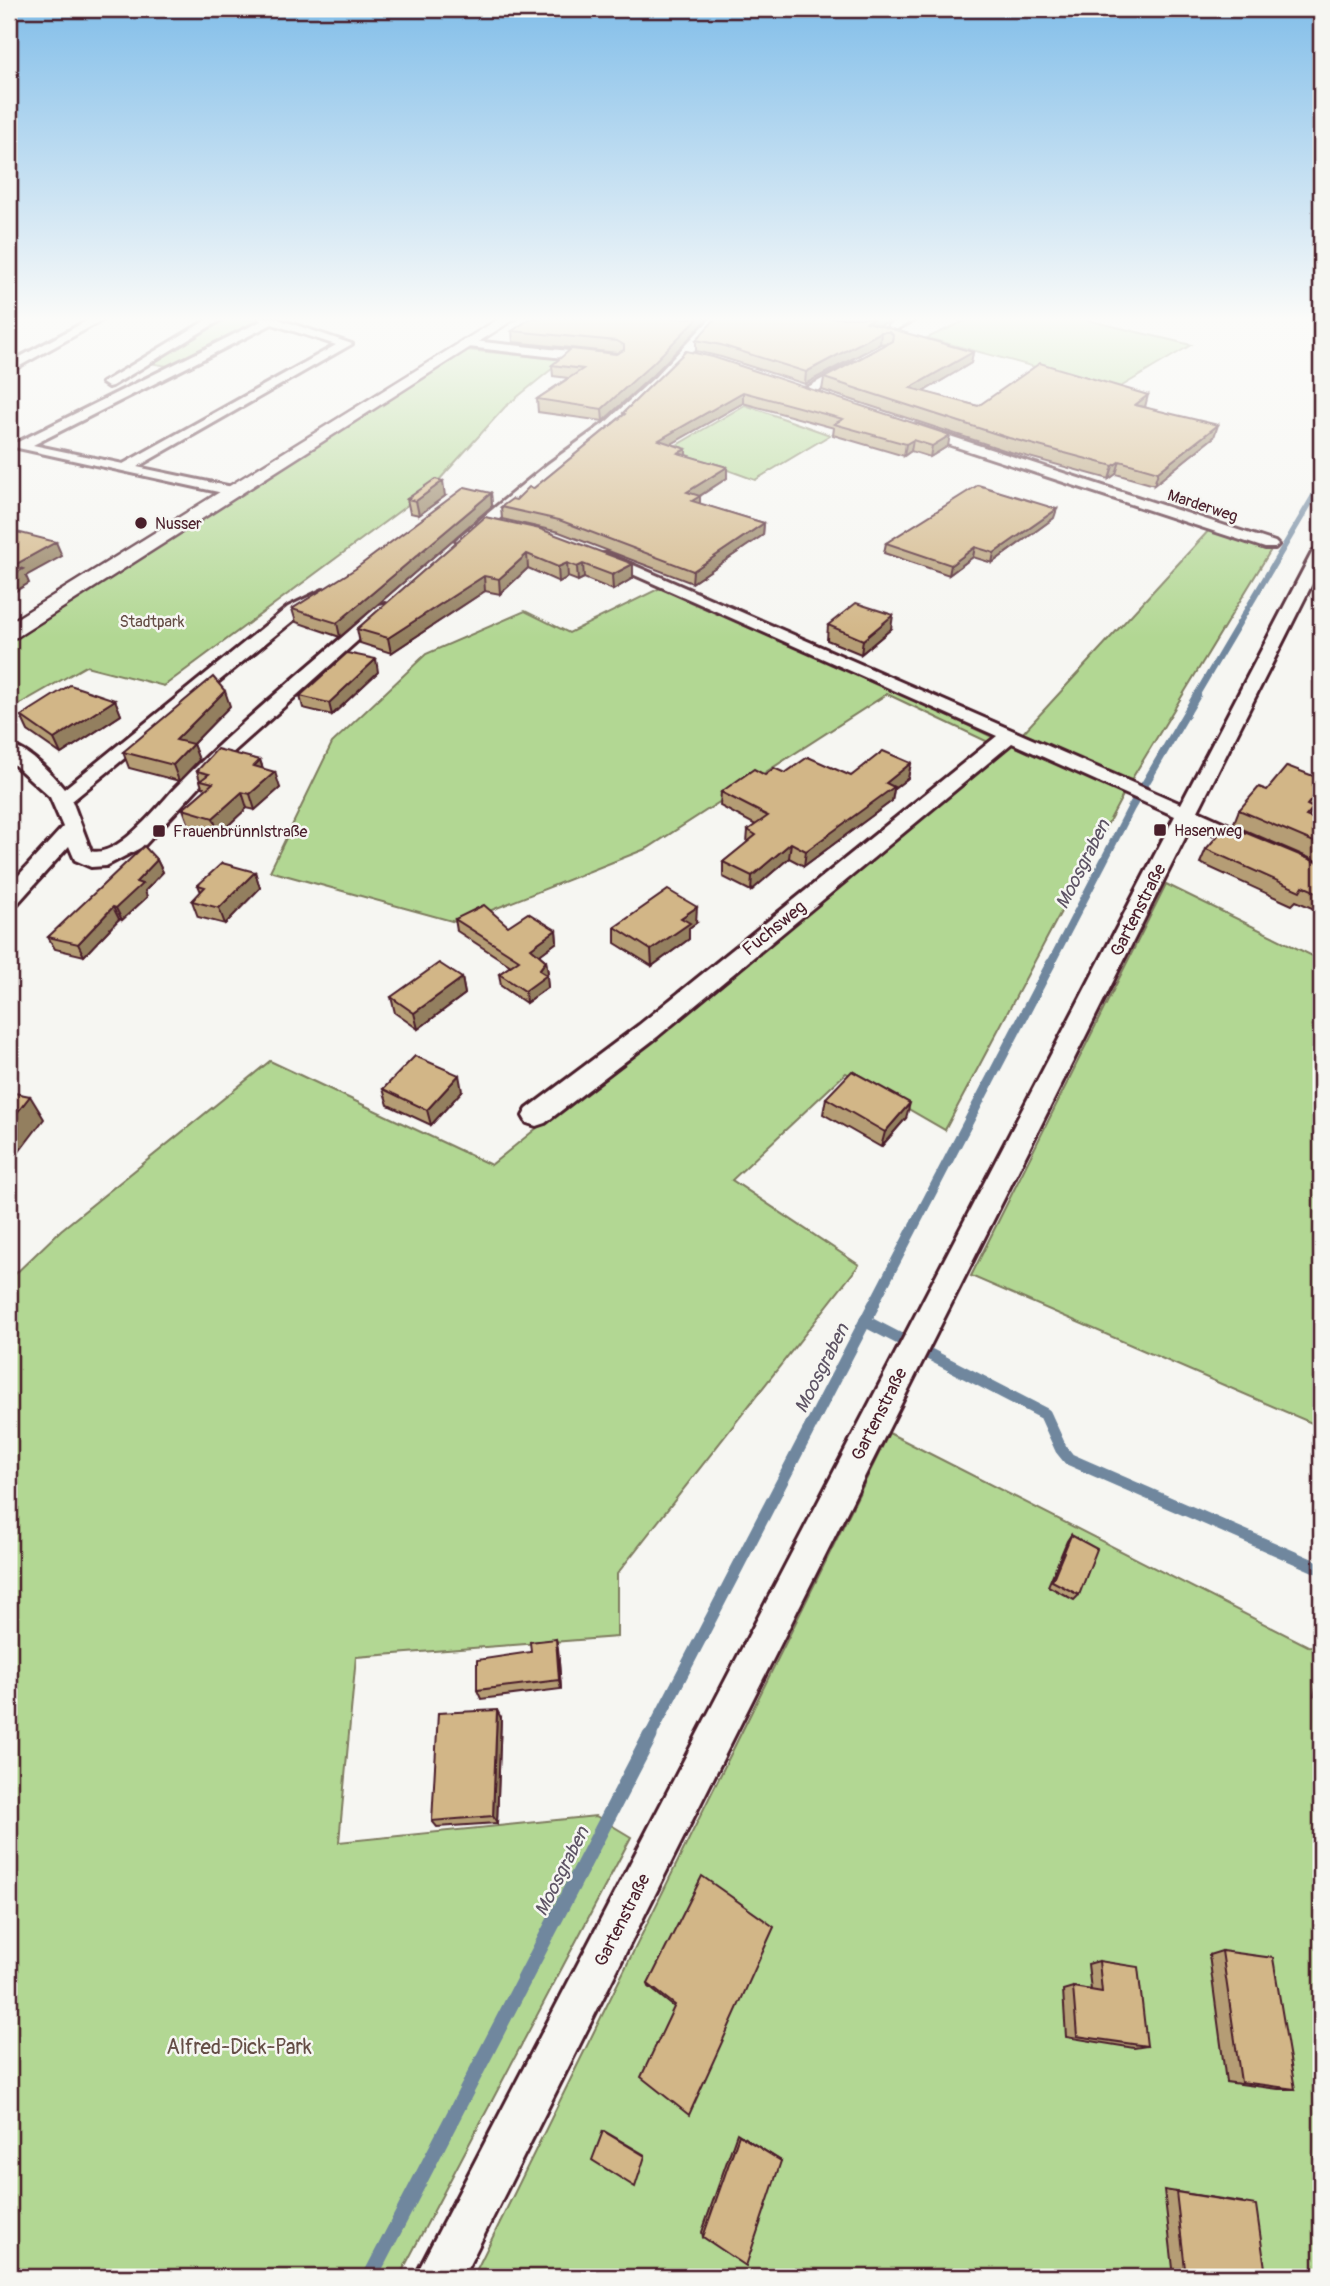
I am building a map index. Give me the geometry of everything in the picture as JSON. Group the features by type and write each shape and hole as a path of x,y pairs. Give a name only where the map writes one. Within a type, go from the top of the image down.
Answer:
{"street":[{"path":"13,445 43,425"},
{"path":"13,445 54,425"},
{"path":"125,468 202,425"},
{"path":"9,632 337,425"},
{"path":"452,550 611,425"},
{"name":"Marderweg","path":"903,425 1270,545"},
{"path":"13,445 232,491"},
{"path":"483,523 509,527"},
{"path":"580,547 881,677 1321,874"},
{"name":"Gartenstraße","path":"438,2277 1321,551"},
{"path":"63,799 294,611 341,583"},
{"path":"9,751 47,780 63,799 82,855 91,860 106,859 138,841 213,760 400,596"},
{"name":"Fuchsweg","path":"536,1116 648,1031 1009,736"},
{"path":"9,899 74,828"}],"green space":[{"name":"Stadtpark","path":"348,425 489,425 440,479 413,501 164,686 86,666 9,710 9,640"},
{"path":"711,425 801,425 830,435 755,480 670,449"},
{"name":"Alfred-Dick-Park","path":"1211,528 1272,548 1131,780 945,1130 846,1073 732,1180 859,1265 617,1574 617,1637 356,1657 339,1842 596,1816 631,1837 399,2277 9,2277 9,1280 61,1230 270,1061 491,1165 1005,750 887,694 648,848 459,923 270,871 332,743 426,654 525,611 569,633 660,588 858,673 1011,746"},
{"path":"1166,884 1321,960 1321,1427 971,1276"},
{"path":"889,1433 1308,1646 1321,1647 1321,2277 473,2277"}],"building":[{"path":"612,425 686,425 659,440 686,449 678,453 727,467 687,492 700,496 692,501 764,523 693,571 559,520 501,507 512,499 516,500 529,487 534,488"},
{"path":"836,425 919,425 950,435 932,446 913,440 906,444"},
{"path":"968,425 1218,425 1158,472 1120,461 1113,466"},
{"path":"435,479 443,481 416,501 407,499"},
{"path":"978,485 1057,509 994,553 975,547 951,565 886,543"},
{"path":"465,487 491,493 337,623 292,609 355,569"},
{"path":"485,517 540,529 633,564 612,575 583,564 577,567 567,563 558,567 527,554 499,579 484,576 388,638 357,629"},
{"path":"9,530 56,542 13,566 23,569 9,577"},
{"path":"856,603 893,615 863,640 828,625"},
{"path":"347,653 376,659 329,703 300,696"},
{"path":"213,677 225,691 176,740 193,744 173,765 123,752"},
{"path":"70,685 115,700 54,739 21,716"},
{"path":"217,749 260,760 254,766 275,772 250,794 242,792 213,818 183,809 213,783 201,780 209,774 197,771"},
{"path":"883,751 911,763 886,783 894,787 806,851 791,843 752,876 723,862 756,835 748,830 768,816 721,792 754,769 765,775 774,768 785,773 808,757 851,776"},
{"path":"1287,766 1321,779 1321,788 1307,805 1313,808 1306,816 1321,822 1321,845 1239,810 1259,787 1267,790"},
{"path":"1227,825 1321,864 1321,894 1303,886 1300,891 1206,849"},
{"path":"144,846 157,860 136,882 142,884 116,908 113,907 78,944 48,937"},
{"path":"222,863 255,872 219,908 192,901 205,887 198,885"},
{"path":"668,890 697,907 681,918 690,923 651,950 615,927"},
{"path":"484,905 508,926 528,913 556,930 531,948 546,961 539,970 547,975 525,991 499,974 519,960 455,919"},
{"path":"439,963 462,978 414,1013 391,997"},
{"path":"415,1056 459,1075 427,1110 383,1089"},
{"path":"852,1071 910,1103 885,1132 826,1098"},
{"path":"9,1092 30,1096 9,1123"},
{"path":"1071,1535 1097,1549 1079,1595 1052,1581"},
{"path":"556,1639 559,1680 477,1690 477,1660 531,1652 530,1642"},
{"path":"497,1710 493,1816 432,1821 438,1713"},
{"path":"702,1876 774,1927 689,2115 641,2077 675,2005 648,1984"},
{"path":"1222,1951 1273,1958 1295,2089 1241,2082"},
{"path":"1099,1961 1138,1967 1147,2046 1077,2036 1073,1987 1102,1992"},
{"path":"603,2131 645,2156 635,2187 592,2160"},
{"path":"739,2135 781,2161 746,2266 703,2237"},
{"path":"1176,2192 1256,2205 1266,2275 1230,2270 1231,2277 1186,2277"}],"waterway":[{"name":"Moosgraben","path":"1196,696 1321,484"},
{"name":"Moosgraben","path":"1050,965 1131,808 1197,695"},
{"name":"Moosgraben","path":"873,1305 1051,963"},
{"name":"Moosgraben","path":"865,1321 874,1304"},
{"name":"Moosgraben","path":"649,1738 865,1321"},
{"path":"865,1321 1045,1414 1061,1449 1069,1459 1321,1569"},
{"name":"Moosgraben","path":"370,2277 650,1736"}],"place":[{"name":"Nusser","path":"141,523"},
{"name":"Hasenweg","path":"1160,830"},
{"name":"Frauenbrünnlstraße","path":"159,831"}]}
